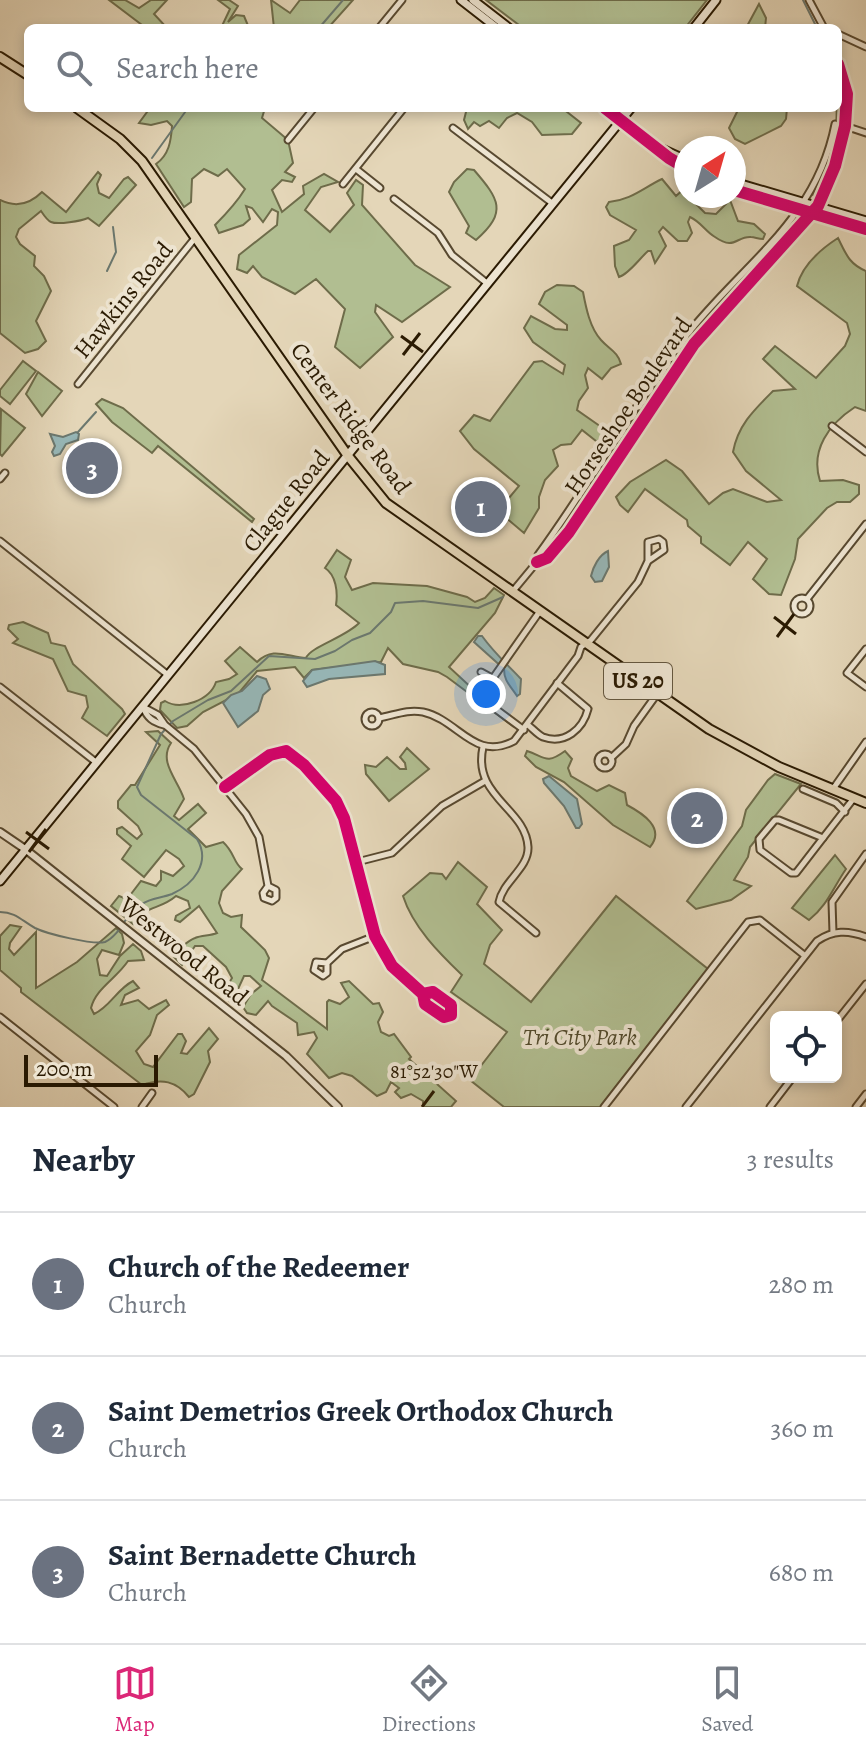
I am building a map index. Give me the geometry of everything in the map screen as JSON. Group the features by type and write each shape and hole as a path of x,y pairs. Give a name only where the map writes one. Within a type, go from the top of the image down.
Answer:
{"main road":[{"path":"461,0 492,24"},
{"path":"473,0 504,24"},
{"path":"697,24 716,0"},
{"path":"0,57 24,72"},
{"name":"Center Ridge Road","path":"83,112 120,139 142,161 348,456 391,507 657,694 737,746 866,803"},
{"path":"610,112 674,161"},
{"name":"Clague Road","path":"0,881 628,112"},
{"path":"659,149 674,153"},
{"path":"746,186 801,206"},
{"path":"746,193 866,221"},
{"path":"816,209 866,229"}],"street":[{"path":"382,24 402,0"},
{"path":"809,0 822,24"},
{"path":"842,36 866,47"},
{"name":"Horseshoe Boulevard","path":"513,592 537,562 547,558 575,524 694,344 816,209 835,166 845,126 847,94 842,77"},
{"path":"288,140 311,112"},
{"path":"343,184 401,112"},
{"name":"Horseshoe Boulevard","path":"537,562 538,555 578,500 681,343 791,222 825,162 835,124"},
{"path":"845,126 866,133"},
{"path":"453,128 552,203"},
{"path":"356,168 380,188"},
{"path":"394,199 438,233 452,255 488,284"},
{"name":"Hawkins Road","path":"78,384 195,238"},
{"path":"832,426 866,452"},
{"path":"0,479 5,473"},
{"path":"807,599 866,524"},
{"path":"379,718 409,711 432,715 483,747 504,746 514,741 578,656 581,647 587,645 638,582 648,561 648,542 659,539 663,542 664,550 648,561"},
{"path":"0,541 168,675"},
{"path":"540,611 485,687 485,701 544,737 561,738 573,734 582,724 588,709 557,683"},
{"path":"866,649 847,673 866,687"},
{"path":"481,672 492,678"},
{"path":"0,687 97,763"},
{"path":"611,758 624,748 634,726 657,694"},
{"path":"143,707 158,715 194,749 254,826 268,886"},
{"path":"833,789 866,742"},
{"path":"483,747 480,763 485,781 522,829 529,849 525,860 502,891 499,902 536,933"},
{"path":"225,787 270,755 286,751 327,788 344,818 375,936 392,966 423,994"},
{"path":"357,862 392,853 442,806 485,781"},
{"path":"803,789 836,803 845,812"},
{"path":"823,838 775,820 758,844 760,850 775,862 796,873 854,798"},
{"name":"Westwood Road","path":"0,832 286,1056 338,1107"},
{"path":"833,933 832,902 866,854"},
{"path":"604,1107 746,925 760,920 804,955"},
{"path":"686,1107 817,941 833,933 851,932 866,937"},
{"path":"327,963 342,949 375,936"},
{"path":"842,1014 866,984"},
{"path":"433,992 451,1005 451,1015 444,1017 433,1010 422,999 423,994 433,992"},
{"path":"0,1017 114,1107"},
{"path":"770,1107 788,1083"},
{"path":"142,1107 152,1093"},
{"path":"856,1107 866,1094"}],"green space":[{"path":"109,0 125,0 139,8 151,0 167,0 154,14 163,24 141,24"},
{"path":"218,0 229,0 238,6 228,22 236,15 244,16 247,24 223,24 230,9"},
{"path":"271,0 290,13 300,0 353,0 332,24 274,24"},
{"path":"486,0 707,0 688,24 518,24"},
{"path":"759,4 766,18 765,24 748,24"},
{"path":"842,92 843,112 837,151 816,198 813,195 836,132 837,112 842,112"},
{"path":"147,112 264,112 262,118 288,140 293,163 285,172 295,177 292,182 282,180 272,190 282,212 304,194 303,186 324,174 338,182 321,187 305,210 330,232 354,205 347,193 356,180 363,185 362,205 415,265 450,287 402,322 376,305 375,312 393,337 360,368 335,347 345,309 316,279 295,294 262,277 253,266 247,273 237,269 239,255 277,225 278,212 272,209 263,222 252,208 246,206 250,219 243,225 219,233 215,225 245,189 227,169 218,176 204,169 192,179 191,202 184,207 156,164 167,152 172,126 167,121 151,125 139,123"},
{"path":"466,112 567,112 581,123 572,134 542,135 532,122 517,113 507,118 499,128 489,121 480,126 474,122 468,129 464,120"},
{"path":"737,112 787,112 781,126 746,144 746,136 733,136 729,128"},
{"path":"467,169 474,170 483,180 496,205 493,221 476,240 466,233 469,226 449,192"},
{"path":"98,172 101,175 97,184 99,193 109,198 128,177 136,185 99,226 88,218 51,222 41,211 19,229 16,237 35,256 34,266 44,276 51,291 36,321 46,341 38,349 25,353 0,333 0,200 22,204 42,192 66,212"},
{"path":"662,179 674,194 674,208 700,208 705,213 716,214 722,208 733,208 738,221 754,224 765,234 763,239 746,237 727,243 690,217 688,222 692,233 687,241 678,241 663,227 659,232 666,246 655,263 651,251 648,251 619,277 614,246 629,240 636,230 610,215 606,207 609,202 630,196"},
{"path":"799,217 803,218 802,221 687,345 579,512 548,551 545,549 682,345"},
{"path":"838,238 852,262 866,271 866,411 855,407 837,421 820,448 818,470 820,481 843,480 859,485 859,494 850,502 837,502 827,508 798,539 795,559 781,595 769,594 753,579 767,559 748,542 730,565 701,543 701,537 688,526 687,520 645,489 628,512 616,497 630,482 666,460 682,471 709,504 733,489 767,502 781,500 746,471 733,452 735,442 753,412 773,391 795,389 763,359 775,346 816,378 845,346 850,334 847,323 797,286 813,259"},
{"path":"557,285 574,286 583,292 594,330 621,364 611,368 602,379 588,368 585,375 588,388 577,410 607,431 601,445 582,430 571,444 553,450 558,466 545,480 539,508 524,533 498,511 519,486 474,449 460,431 474,415 490,421 534,362 542,361 563,374 565,365 533,342 524,328 531,316 555,329 567,330 567,325 539,304 545,292"},
{"path":"23,361 36,371 10,404 0,396 0,390"},
{"path":"38,372 62,391 42,416 26,394"},
{"path":"102,399 123,408 254,519 252,522 158,446 152,453 112,422 96,404"},
{"path":"1,409 25,428 2,456 0,454"},
{"path":"337,550 351,560 345,577 352,590 373,583 427,586 475,602 485,598 494,588 504,595 495,613 449,667 514,727 447,677 403,664 388,648 381,662 312,670 304,678 295,667 257,671 238,694 203,712 187,726 177,728 160,710 161,703 165,701 179,705 194,702 208,694 216,682 237,674 225,661 240,647 257,662 275,653 306,658 359,623 336,605 335,584 325,568"},
{"path":"23,622 48,633 51,643 65,646 73,664 122,709 125,714 107,736 82,718 88,707 86,696 68,691 53,659 13,643 18,639 8,629 9,625"},
{"path":"158,731 171,743 168,764 184,799 174,816 179,820 198,804 206,813 188,829 206,847 223,842 242,869 222,891 219,903 223,913 231,917 242,915 241,927 265,950 269,958 262,980 327,1029 327,1002 340,1004 349,997 341,983 349,981 373,1004 379,1003 383,1012 378,1022 381,1032 389,1036 394,1034 411,1057 409,1059 456,1101 451,1107 423,1107 423,1101 411,1094 401,1098 395,1092 399,1088 391,1082 386,1092 377,1096 352,1076 342,1073 329,1078 307,1054 317,1038 314,1032 298,1035 297,1023 268,1001 256,1015 247,1013 243,1007 261,986 250,976 244,976 238,989 236,1006 222,995 232,978 226,967 203,946 195,946 182,965 171,954 195,938 217,933 199,906 180,922 175,920 176,916 190,908 188,901 176,896 148,910 133,924 111,906 119,896 124,898 131,894 141,881 156,886 161,880 161,871 173,876 184,866 166,850 144,877 122,859 131,846 117,834 117,829 122,827 137,839 142,834 138,826 118,808 118,801 131,785 135,785 160,745 146,732"},
{"path":"407,748 429,769 389,801 366,774 365,765 376,767 387,757 400,769 406,769 400,757"},
{"path":"527,751 549,759 565,751 572,759 568,768 571,776 597,791 609,785 625,793 627,805 654,827 654,840 650,847 613,825 564,782 536,767 525,756"},
{"path":"775,774 801,784 750,847 748,857 734,880 751,886 731,900 696,909 687,901 742,826 746,810"},
{"path":"835,855 846,869 825,903 809,920 792,908"},
{"name":"Tri City Park","path":"458,862 487,887 477,904 502,930 490,945 484,964 531,1002 616,896 708,969 600,1107 504,1107 470,1080 507,1032 451,992 462,975 420,929 403,896 430,873 442,874 446,879"},
{"path":"10,925 21,927 10,943 9,949 14,955 36,932 36,988 77,962 116,928 122,934 124,943 119,955 102,950 97,959 100,975 107,976 120,956 133,944 141,951 144,960 128,961 97,995 91,1008 94,1014 100,1011 133,981 139,988 125,995 121,1005 138,1000 149,1009 166,1000 169,1005 157,1015 150,1035 136,1051 144,1064 153,1067 178,1034 182,1034 186,1041 181,1053 187,1054 209,1028 218,1039 208,1051 210,1062 194,1094 189,1097 168,1082 142,1085 21,992 21,988 0,970 0,936"}],"water":[{"path":"76,432 79,434 78,440 66,444 60,454 54,456 55,446 50,434 63,437"},
{"path":"608,551 609,567 602,581 595,582 591,576 593,569 599,558"},
{"path":"482,636 521,679 520,694 517,696 508,684 504,669 474,642"},
{"path":"375,661 385,665 385,674 329,679 307,687 303,681 312,670"},
{"path":"257,676 266,679 270,689 263,695 258,711 238,727 223,703 231,695 242,691"},
{"path":"549,776 577,799 582,824 579,828 544,783 543,779"}],"waterway":[{"path":"322,24 343,0"},
{"path":"803,0 815,24"},
{"path":"152,158 185,112"},
{"path":"815,197 837,140 841,112"},
{"path":"547,550 576,512 682,348 801,217"},
{"path":"107,271 116,252 113,227"},
{"path":"78,432 96,412"},
{"path":"124,922 145,902 180,890 193,878 201,864 201,848 197,839 141,795 137,787 161,734 173,721 208,700 231,691 269,656 315,659 370,633 391,612 395,603 423,601 478,608 503,597"},
{"path":"0,912 15,915 41,930 91,942 105,942 120,929"}],"cycle path":[{"path":"537,562 547,558 569,532 694,344 818,206 835,166 845,126 847,94 842,77"},
{"path":"610,112 674,161"},
{"path":"746,194 866,229"},
{"path":"225,787 270,755 286,751 304,765 336,801 344,818 375,936 392,966 423,994 425,1004 444,1017 451,1015 451,1005 433,992 423,994"}],"place":[{"name":"Saint Bernadette Church","path":"92,468"},
{"name":"Church of the Redeemer","path":"481,507"},
{"name":"Saint Demetrios Greek Orthodox Church","path":"697,818"}]}
